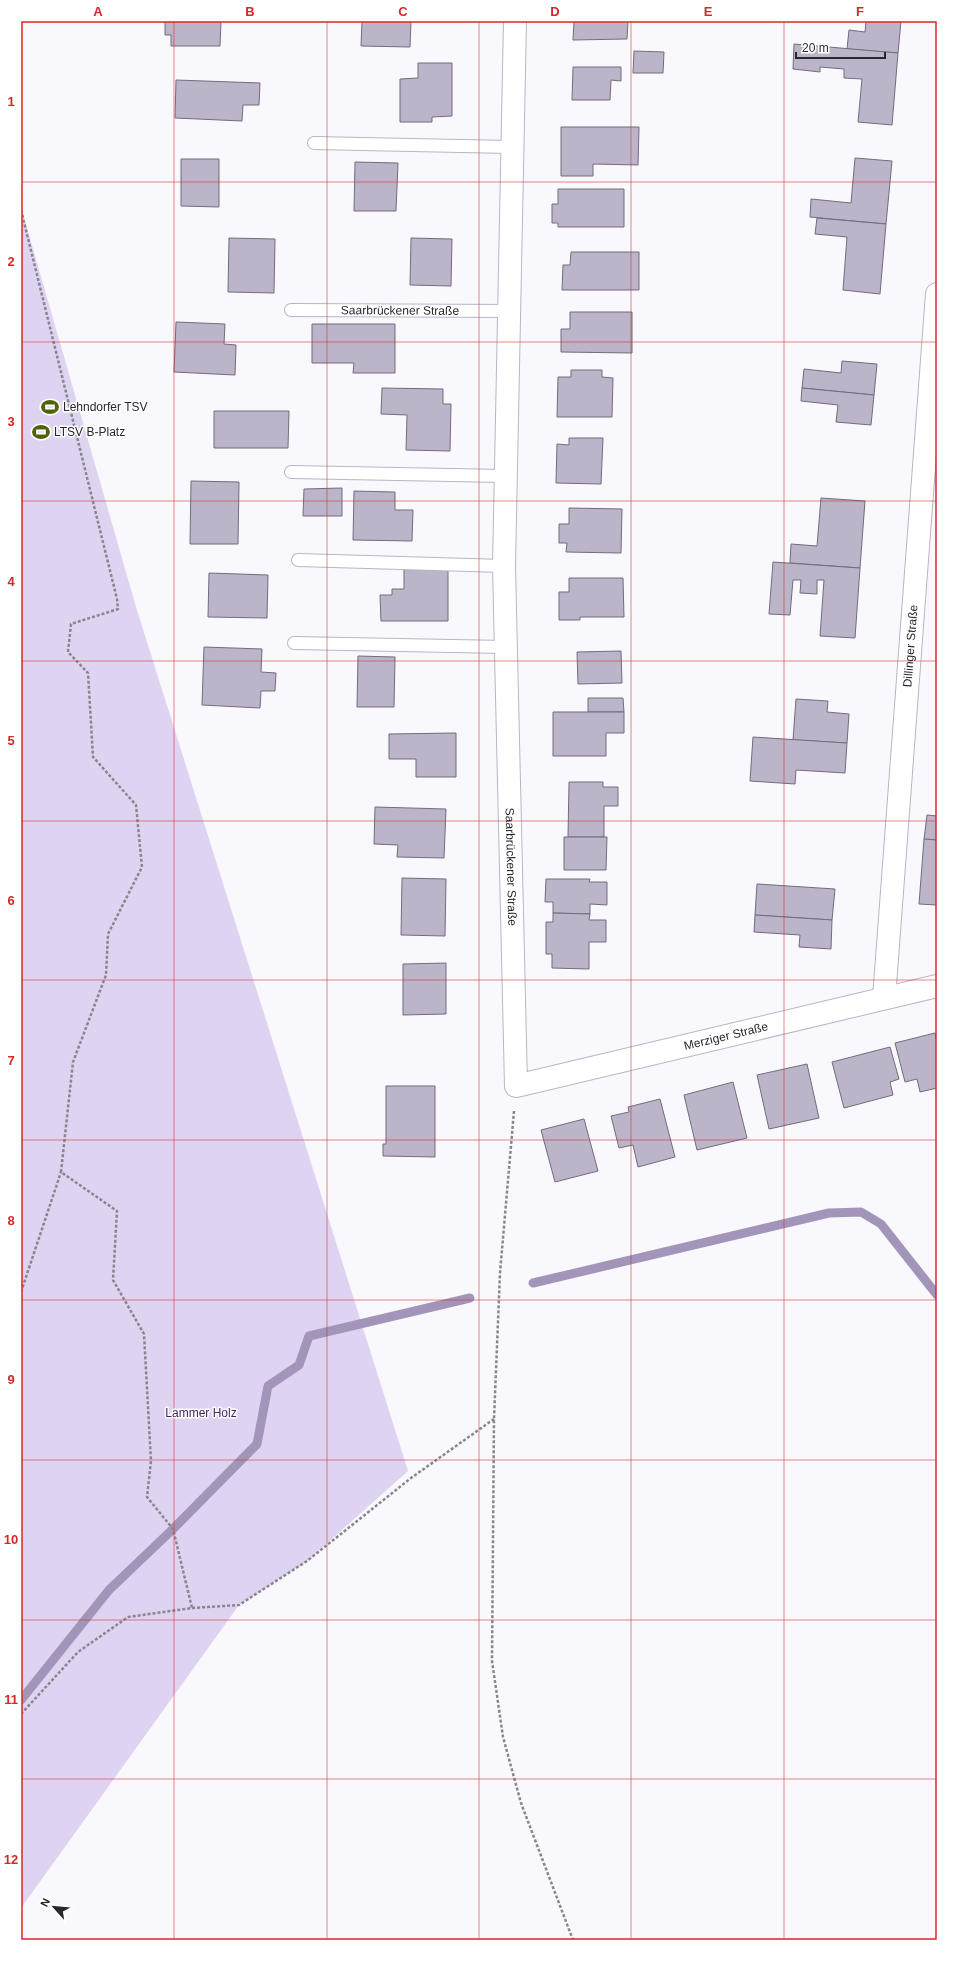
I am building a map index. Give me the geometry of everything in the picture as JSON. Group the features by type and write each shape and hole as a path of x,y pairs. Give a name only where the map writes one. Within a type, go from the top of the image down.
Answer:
{"street":[{"name":"Saarbrückener Straße","path":"515,21 504,566 516,1086"},
{"name":"Dillinger Straße","path":"884,998 937,294"},
{"name":"Merziger Straße","path":"516,1086 937,986"}],"lane":[{"path":"314,143 513,147"},
{"name":"Saarbrückener Straße","path":"291,310 509,311"},
{"path":"291,472 505,476"},
{"path":"298,560 504,566"},
{"path":"294,643 505,647"}],"path":[{"path":"21,210 117,598 118,609 71,624 68,652 88,673 93,757 136,805 142,867 108,934 106,975 73,1062 61,1172 21,1292"},
{"path":"516,1086 500,1273 494,1419 492,1661 503,1737 521,1803 573,1940"},
{"path":"61,1172 117,1211 113,1280 144,1334 151,1461 147,1497 173,1529 192,1608"},
{"path":"21,1714 78,1652 128,1617 192,1608 239,1605 307,1561 411,1478 494,1419"}],"green space":[{"name":"Lammer Holz","path":"21,207 136,607 408,1471 307,1561 239,1605 21,1908"}],"building":[{"path":"165,21 221,21 220,46 171,46 171,35 165,35"},
{"path":"362,21 411,21 410,47 361,46"},
{"path":"574,21 628,21 627,39 573,40"},
{"path":"866,21 901,21 898,53 847,49 849,30 865,32"},
{"path":"794,44 898,53 892,125 858,122 862,79 844,78 844,69 820,67 820,72 793,69"},
{"path":"634,51 664,52 663,73 633,73"},
{"path":"418,63 452,63 452,116 432,117 432,122 400,122 400,79 418,78"},
{"path":"573,67 621,67 621,81 611,80 610,100 572,100"},
{"path":"176,80 260,83 259,105 243,105 242,121 175,118"},
{"path":"561,127 639,127 638,165 593,164 593,176 561,176"},
{"path":"855,158 892,161 886,224 810,217 811,199 851,203"},
{"path":"181,159 219,159 219,207 181,206"},
{"path":"355,162 398,163 396,211 354,211"},
{"path":"558,189 624,189 624,227 558,227 558,223 552,223 552,204 558,204"},
{"path":"817,218 886,224 880,294 843,290 847,237 815,234"},
{"path":"229,238 275,239 274,293 228,292"},
{"path":"411,238 452,239 451,286 410,285"},
{"path":"571,252 639,252 639,290 562,290 563,265 570,265"},
{"path":"570,312 632,312 632,353 561,352 561,329 570,329"},
{"path":"176,322 225,324 224,344 236,345 235,375 174,372"},
{"path":"312,324 395,324 395,373 353,373 354,363 312,363"},
{"path":"842,361 877,364 874,395 802,388 804,369 841,373"},
{"path":"571,370 602,370 602,377 613,378 612,417 557,417 558,377 571,377"},
{"path":"382,388 443,389 443,404 451,404 450,451 406,450 407,415 381,414"},
{"path":"802,388 874,395 871,425 836,422 838,405 801,401"},
{"path":"214,411 289,411 288,448 214,448"},
{"path":"569,438 603,438 601,484 556,483 557,444 569,445"},
{"path":"191,481 239,482 238,544 190,544"},
{"path":"342,488 342,516 303,516 304,489"},
{"path":"354,491 395,492 395,510 413,510 412,541 353,540"},
{"path":"821,498 865,501 860,568 790,563 791,544 817,546"},
{"path":"569,508 622,509 621,553 566,552 567,543 559,543 559,524 569,524"},
{"path":"773,562 860,568 855,638 820,636 824,580 817,580 817,594 800,593 801,580 793,580 790,615 769,614"},
{"path":"404,569 448,569 448,621 381,621 380,595 392,595 392,589 404,589"},
{"path":"209,573 268,575 267,618 208,617"},
{"path":"569,578 623,578 624,617 580,617 580,620 559,620 559,592 569,592"},
{"path":"204,647 262,649 261,672 276,673 275,691 261,691 260,708 202,705"},
{"path":"621,651 622,683 578,684 577,652"},
{"path":"358,656 395,657 394,707 357,707"},
{"path":"588,698 623,698 624,712 588,712"},
{"path":"796,699 828,701 827,712 849,714 847,743 793,740"},
{"path":"553,712 624,712 624,733 606,733 606,756 553,756"},
{"path":"456,733 456,777 416,777 416,759 389,759 389,734"},
{"path":"753,737 847,743 845,773 796,770 795,784 750,781"},
{"path":"569,782 603,782 603,787 618,787 618,806 604,806 604,837 568,837"},
{"path":"375,807 446,809 444,858 397,857 398,845 374,844"},
{"path":"927,815 937,816 937,840 924,839"},
{"path":"564,837 607,837 606,870 564,870"},
{"path":"924,839 937,840 937,905 919,904"},
{"path":"402,878 446,879 445,936 401,935"},
{"path":"546,879 590,879 589,882 607,882 607,905 590,904 590,914 553,913 553,902 545,902"},
{"path":"757,884 835,889 832,920 755,915"},
{"path":"553,913 590,914 589,920 606,920 606,942 589,942 589,969 552,968 552,954 546,954 546,922 553,922"},
{"path":"755,915 832,920 831,949 799,947 800,935 754,932"},
{"path":"446,963 446,1014 403,1015 403,964"},
{"path":"935,1033 937,1043 937,1088 920,1092 917,1079 905,1082 895,1043"},
{"path":"890,1047 899,1079 890,1082 893,1095 844,1108 832,1062"},
{"path":"807,1064 819,1118 769,1129 757,1075"},
{"path":"733,1082 747,1138 697,1150 684,1095"},
{"path":"386,1086 435,1086 435,1157 383,1156 383,1144 386,1144"},
{"path":"660,1099 675,1157 638,1167 633,1145 619,1148 611,1116 629,1112 628,1107"},
{"path":"584,1119 598,1171 555,1182 541,1130"}],"waterway":[{"path":"533,1283 829,1213 861,1212 881,1224 937,1295"},
{"path":"21,1700 109,1590 173,1529 257,1444 268,1386 299,1365 309,1336 470,1298"}],"place":[{"name":"Lehndorfer TSV","path":"50,407"},
{"name":"LTSV B-Platz","path":"41,432"}]}
